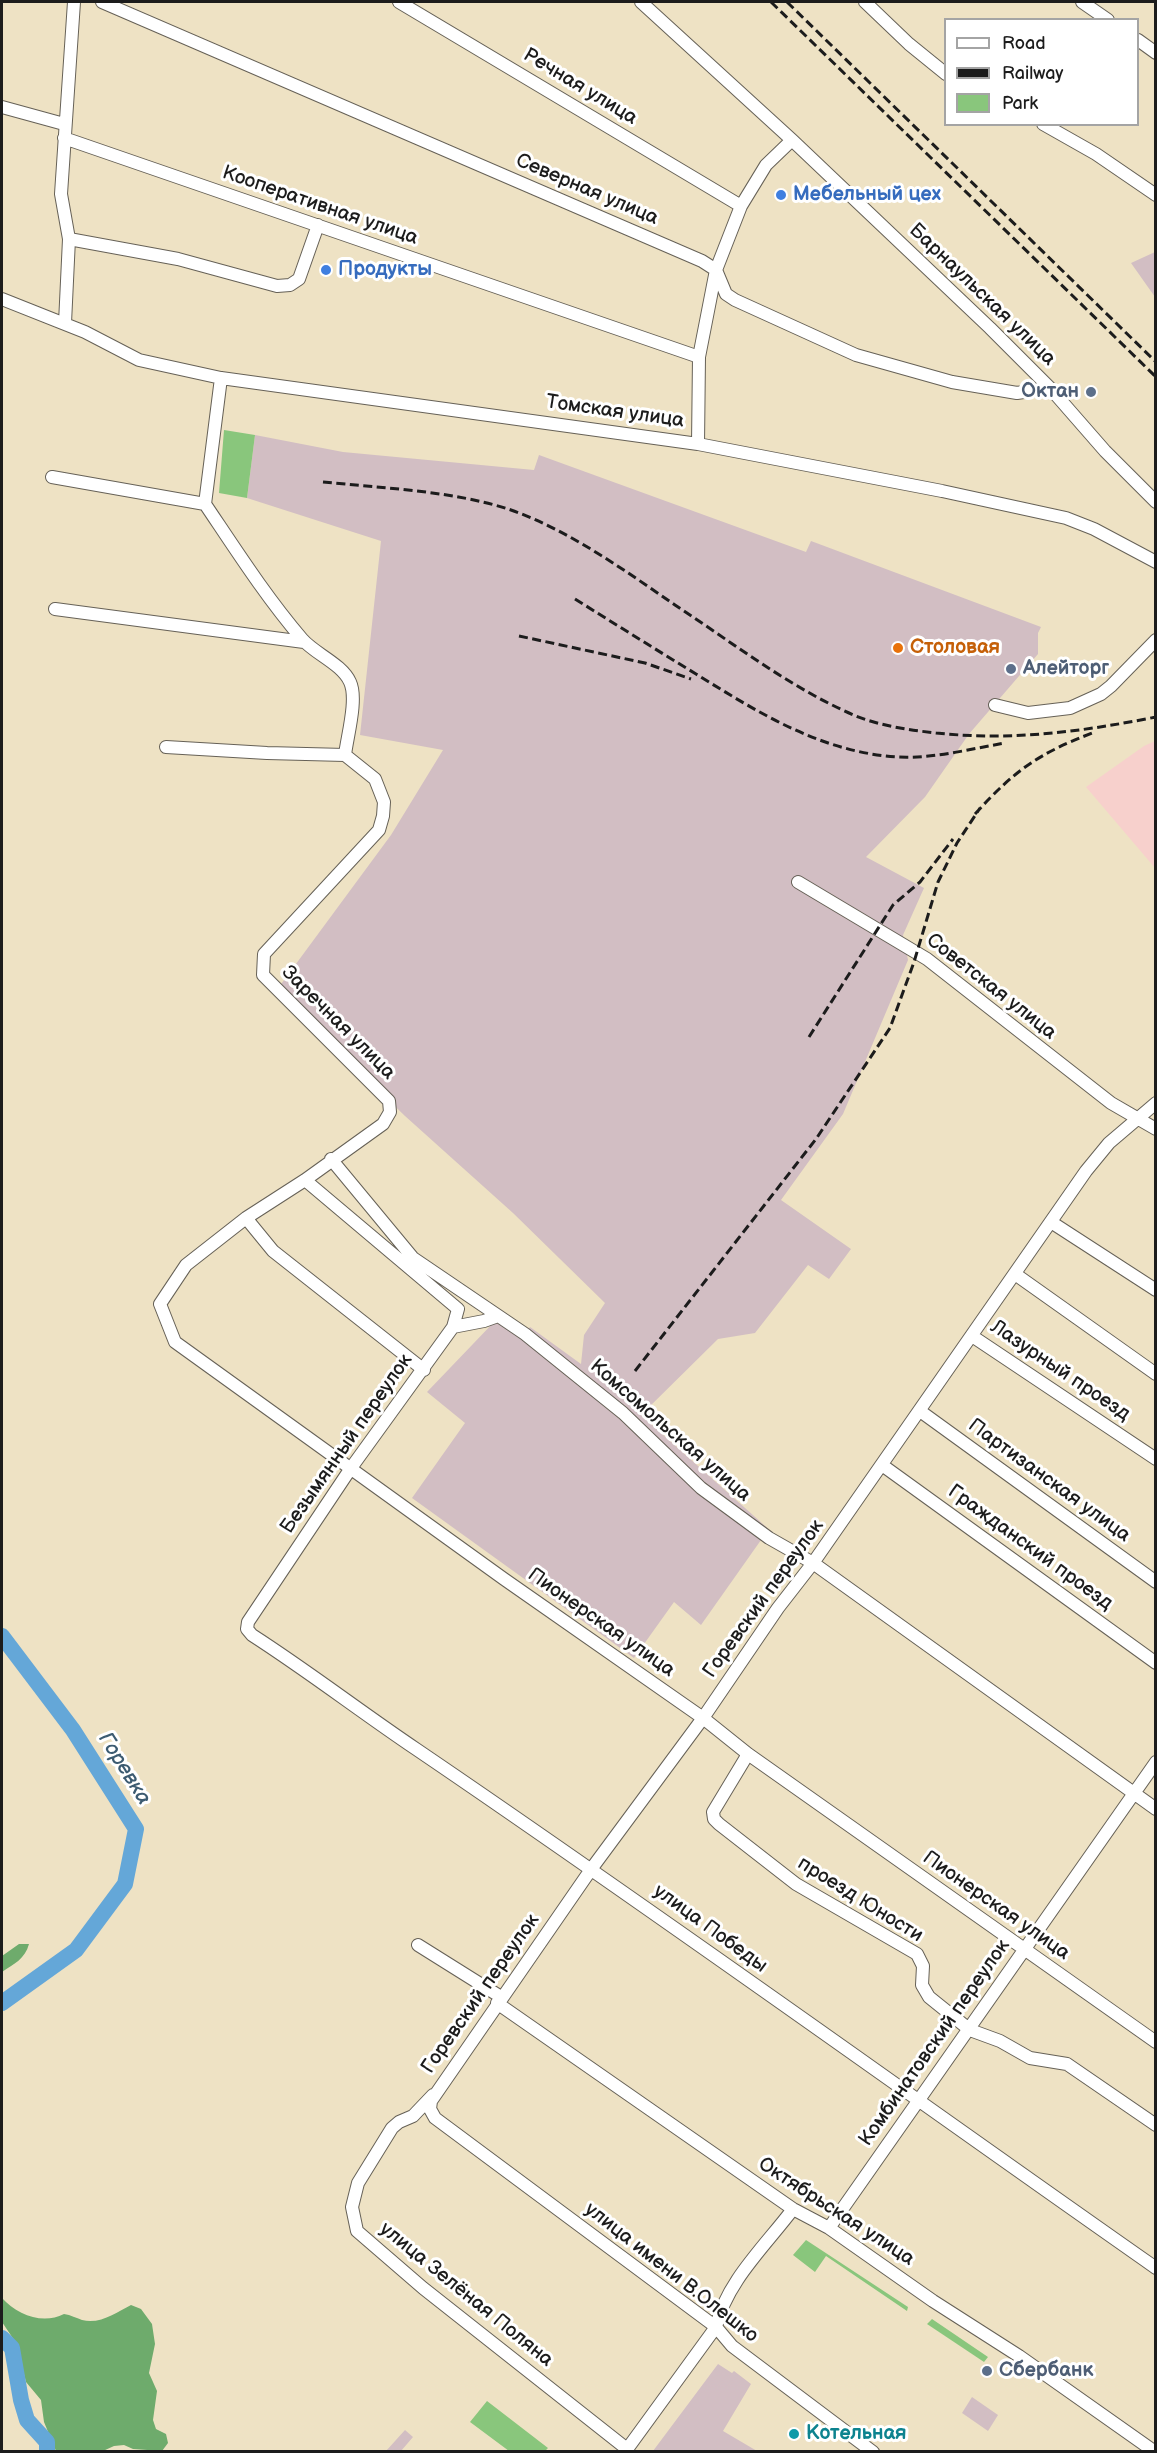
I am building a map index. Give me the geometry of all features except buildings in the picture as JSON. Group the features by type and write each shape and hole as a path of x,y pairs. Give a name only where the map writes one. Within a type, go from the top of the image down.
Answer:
{"street":[{"path":"65,323 69,239 61,194 74,2"},
{"name":"Северная улица","path":"102,2 692,256 716,270"},
{"name":"Речная улица","path":"399,2 741,206"},
{"name":"Барнаульская улица","path":"641,2 792,140 1050,388 1155,502"},
{"path":"865,2 944,73"},
{"path":"1082,2 1105,18"},
{"path":"1139,41 1155,53"},
{"path":"2,107 64,124"},
{"path":"1047,126 1096,154 1155,195"},
{"name":"Кооперативная улица","path":"64,138 699,357"},
{"path":"698,444 699,357 716,270 741,206 766,165 792,140"},
{"path":"69,239 178,259 277,286 290,285 299,279 318,225"},
{"path":"716,270 726,294 735,300 856,355 952,382 990,389 1017,393 1050,388"},
{"name":"Томская улица","path":"2,299 65,323 139,360 221,378 698,444 942,491 1066,518 1094,529 1155,562"},
{"path":"166,747 345,755 353,693 350,681 304,642 246,565 205,504 221,378"},
{"path":"52,477 205,504"},
{"path":"55,609 304,642"},
{"path":"995,705 1028,712 1070,708 1101,694 1112,686 1155,640"},
{"name":"Заречная улица","path":"160,1304 186,1264 246,1218 383,1124 390,1112 388,1101 263,975 264,954 379,830 384,802 375,779 345,755"},
{"name":"Советская улица","path":"798,882 927,959 1068,1071 1111,1103 1155,1129"},
{"name":"Горевский переулок","path":"444,2125 435,2118 430,2109 434,2094 499,2000 519,1976 592,1868 703,1718 778,1608 813,1563 1086,1171 1109,1143 1155,1103"},
{"name":"Комсомольская улица","path":"331,1160 413,1258 525,1334 623,1413 701,1488 769,1538 813,1563 1155,1809"},
{"path":"305,1179 458,1309 453,1327 484,1322 498,1316"},
{"path":"246,1218 273,1251 424,1370"},
{"path":"1051,1221 1155,1290"},
{"path":"1015,1274 1155,1374"},
{"name":"Пионерская улица","path":"160,1304 176,1342 504,1579 703,1718 748,1754 1155,2042"},
{"name":"Безымянный переулок","path":"248,1622 351,1468 453,1327"},
{"name":"Лазурный проезд","path":"972,1336 1155,1459"},
{"name":"Партизанская улица","path":"920,1411 1155,1582"},
{"name":"Гражданский проезд","path":"882,1465 1155,1663"},
{"name":"улица Победы","path":"248,1622 247,1629 252,1635 304,1669 367,1716 592,1868 1155,2268"},
{"name":"проезд Юности","path":"748,1754 717,1804 713,1812 714,1819 796,1884 917,1954 923,1966 922,1985 929,1997 970,2030 1000,2041 1030,2058 1067,2064 1155,2126"},
{"name":"Комбинатовский переулок","path":"829,2228 917,2101 970,2030 1023,1949 1135,1794 1155,1762"},
{"name":"Октябрьская улица","path":"418,1945 793,2209 829,2228 1155,2451"},
{"name":"улица Зелёная Поляна","path":"434,2094 413,2116 392,2128 358,2183 352,2206 357,2231 423,2288 626,2450"},
{"name":"улица имени В.Олешко","path":"444,2125 716,2327 732,2346 873,2451"},
{"path":"626,2450 716,2327 719,2312 726,2297 793,2209"}],"shaded area":[{"path":"1155,252 1155,297 1131,263"},
{"path":"255,435 343,452 534,470 539,455 806,552 811,541 1041,627 1038,633 1038,654 969,734 925,797 866,857 924,888 903,935 908,960 843,1114 781,1200 851,1249 829,1279 808,1265 755,1333 718,1339 641,1415 773,1533 766,1542 761,1540 701,1625 674,1602 634,1658 412,1498 465,1423 427,1392 495,1321 523,1337 530,1327 581,1364 584,1335 605,1303 513,1213 405,1116 276,991 391,835 443,750 360,735 381,541 247,498"},
{"path":"1155,741 1155,868 1086,787 1144,746"},
{"path":"718,2364 732,2373 734,2371 751,2384 723,2431 757,2451 653,2451"},
{"path":"972,2397 998,2415 988,2431 962,2413"},
{"path":"405,2430 413,2437 401,2451 386,2451"}],"green space":[{"path":"224,430 255,435 247,498 219,493"},
{"path":"19,1944 29,1944 22,1957 2,1972 2,1956"},
{"path":"806,2240 908,2307 907,2311 826,2256 815,2272 793,2255"},
{"path":"2,2298 23,2313 48,2319 64,2314 82,2320 95,2321 131,2305 141,2309 152,2324 155,2344 149,2373 157,2391 153,2420 156,2429 166,2434 168,2443 162,2451 133,2449 124,2445 103,2451 56,2451 44,2422 41,2400 26,2382 16,2343 2,2322"},
{"path":"932,2319 988,2357 984,2362 927,2324"},
{"path":"487,2401 548,2448 545,2451 509,2451 470,2422"}],"waterway":[{"name":"Горевка","path":"2,1636 73,1730 136,1829 125,1884 76,1950 2,2003"},
{"name":"Горевка","path":"2,2338 12,2348 27,2420 47,2442 47,2452"}],"railway":[{"path":"771,2 1156,377"},
{"path":"787,2 1156,362"},
{"path":"323,482 466,498 511,510 533,519 596,552 809,693 856,716 875,722 936,733 992,736 1073,731 1156,717"},
{"path":"575,599 743,703 817,739 869,754 897,757 938,755 1005,743"},
{"path":"519,636 645,663 691,679"},
{"path":"975,814 1029,764 1058,747 1095,732"},
{"path":"635,1371 816,1139 890,1028 914,962 938,882 957,843 980,808"},
{"path":"809,1037 893,905 920,882 953,839"}],"place":[{"name":"Мебельный цех","path":"781,195"},
{"name":"Продукты","path":"326,270"},
{"name":"Октан","path":"1091,392"},
{"name":"Столовая","path":"898,648"},
{"name":"Алейторг","path":"1011,669"},
{"name":"Сбербанк","path":"987,2371"},
{"name":"Котельная","path":"794,2434"}]}
